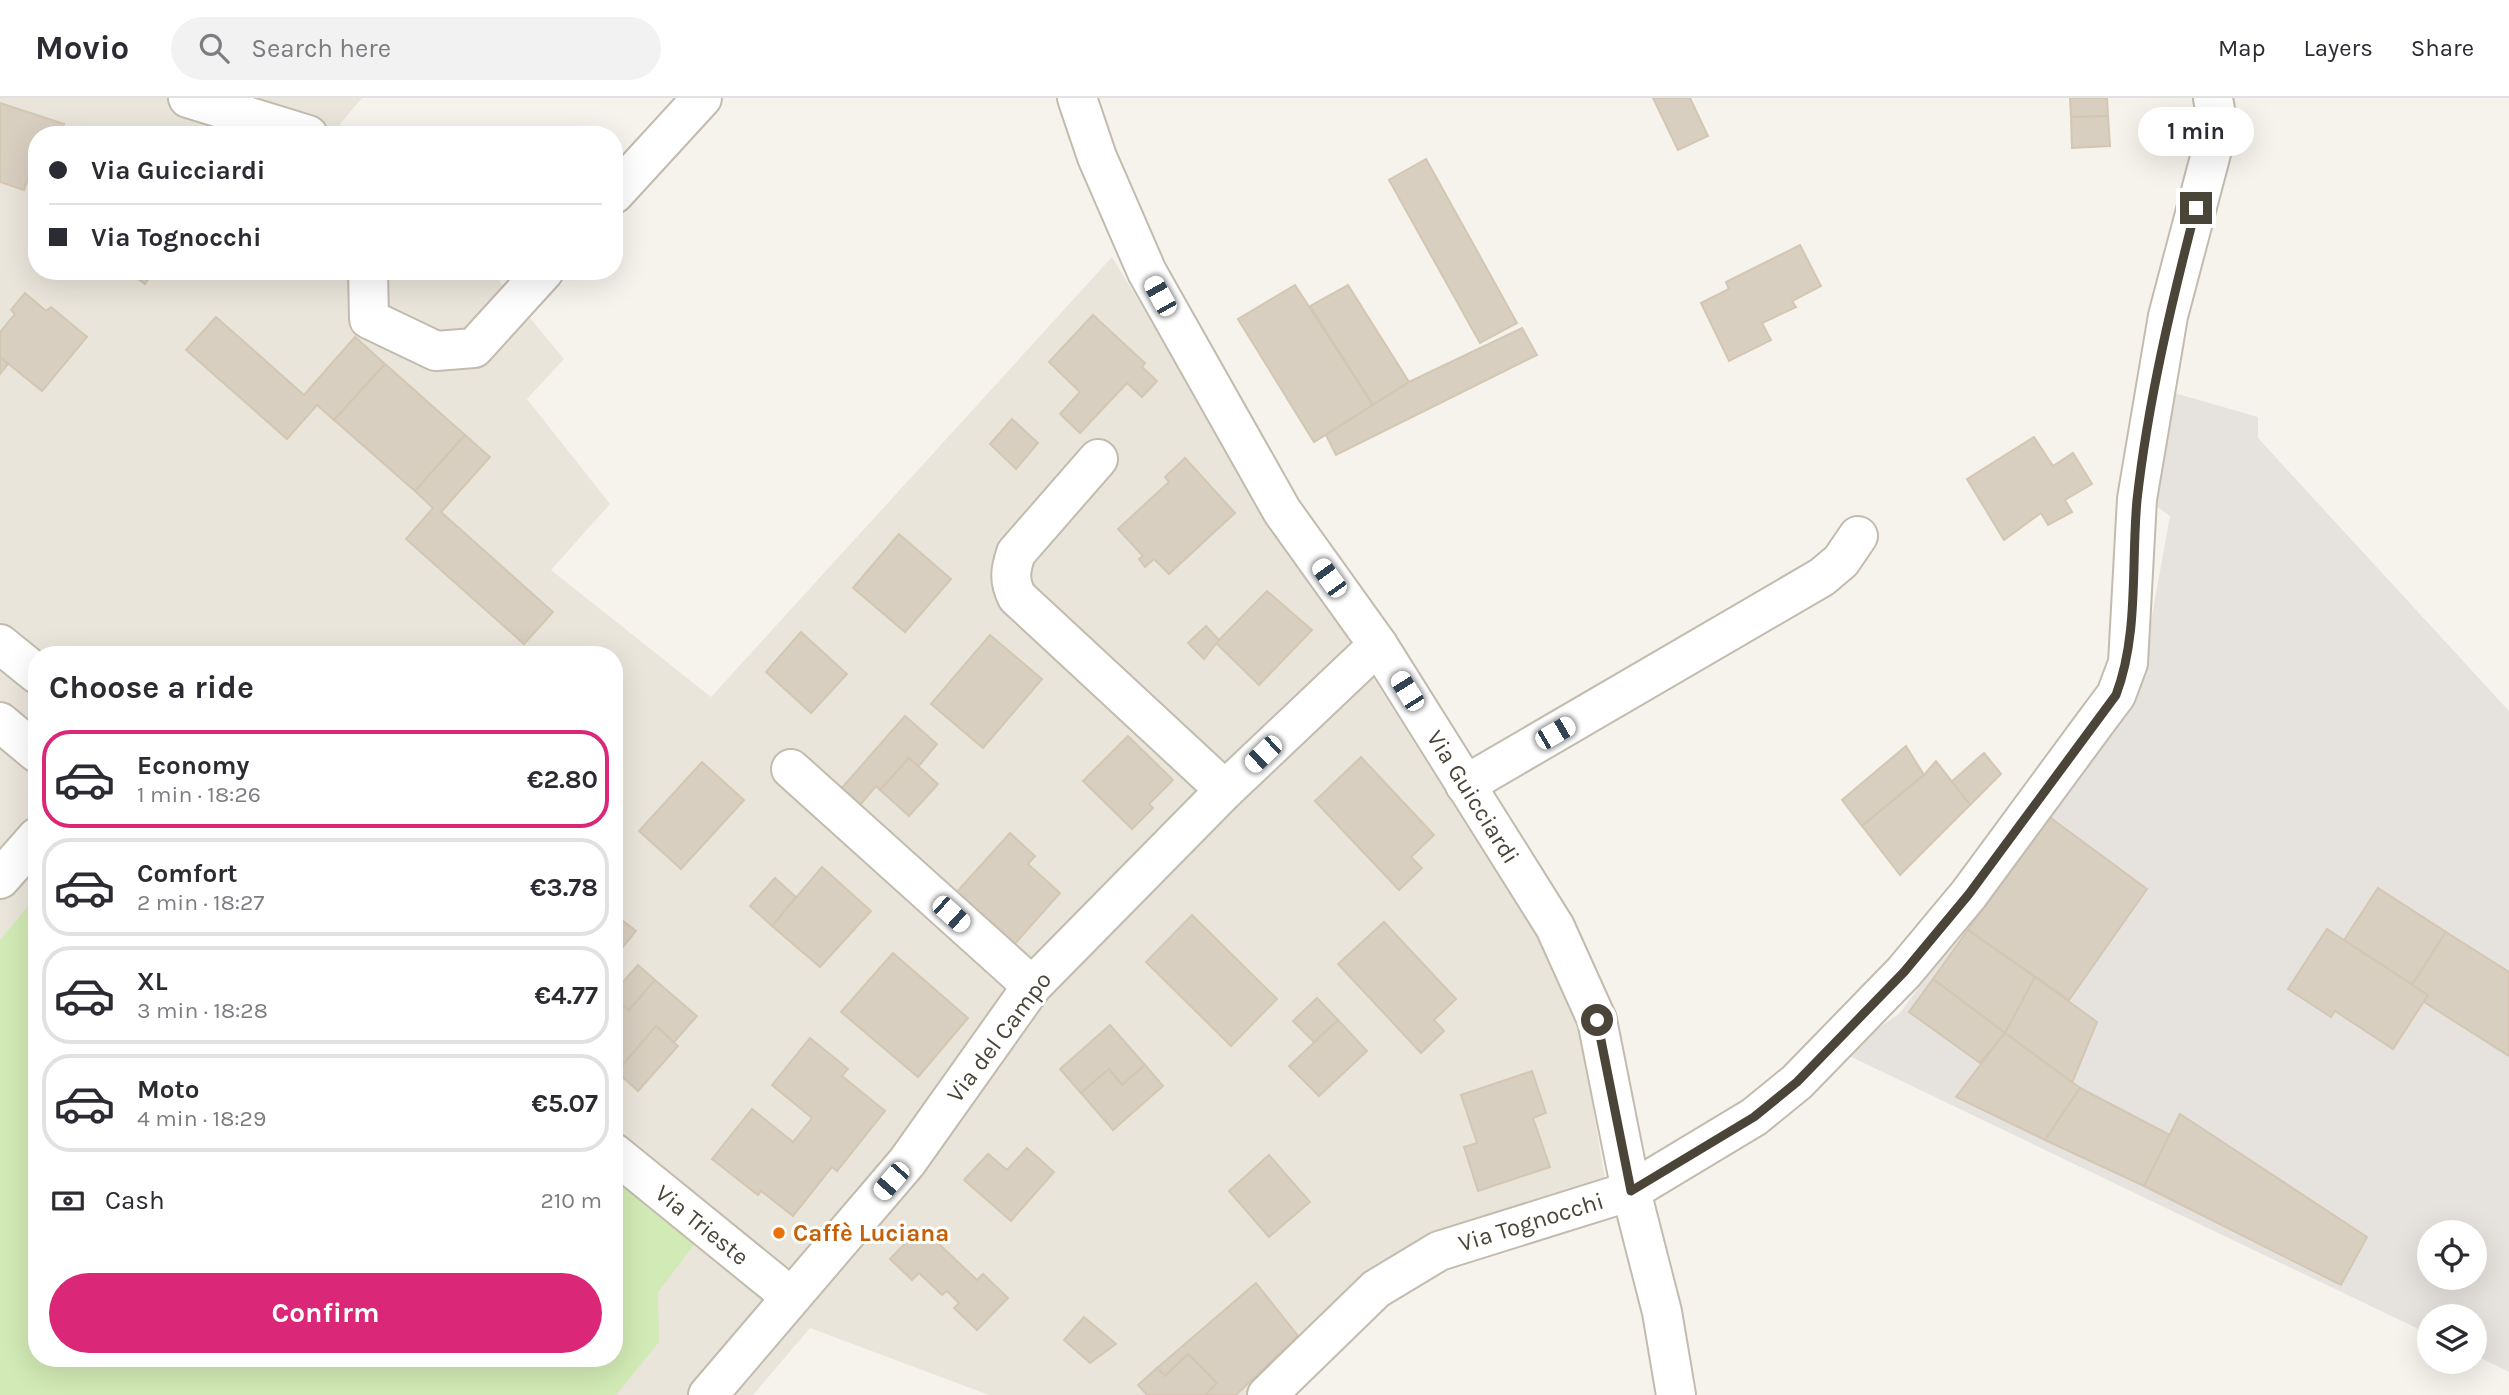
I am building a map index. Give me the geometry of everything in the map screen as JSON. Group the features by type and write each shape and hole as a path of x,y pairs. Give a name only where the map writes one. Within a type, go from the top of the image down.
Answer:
{"street":[{"path":"188,98 279,126"},
{"path":"623,184 702,98"},
{"name":"Via Guicciardi","path":"1077,98 1097,158 1147,272 1282,510 1378,645 1555,927 1597,1020 1631,1191 1662,1312 1676,1395"},
{"name":"Via Tognocchi","path":"1267,1395 1376,1289 1439,1251 1631,1191 1754,1117 1797,1082 1904,972 1969,894 2116,695 2128,663 2140,486 2168,316 2217,127 2213,98"},
{"path":"368,280 369,318 436,351 474,348 536,280"},
{"path":"1098,458 1016,554 1010,569 1011,583 1017,597 1225,790"},
{"path":"1465,785 1822,577 1841,561 1858,536"},
{"path":"0,643 28,666"},
{"name":"Via del Campo","path":"708,1395 907,1162 1032,986 1225,790 1378,645"},
{"path":"0,722 28,745"},
{"path":"791,769 1032,986"},
{"path":"0,880 28,847"},
{"name":"Via Trieste","path":"623,1160 790,1296"}],"shaded area":[{"path":"0,98 362,98 340,124 342,126 28,126 28,280 498,280 564,359 527,399 610,504 551,570 711,697 1112,257 1237,464 1546,950 1579,1024 1606,1186 1317,1327 1248,1395 989,1395 810,1328 753,1395 0,1395"},
{"path":"2171,392 2258,417 2258,438 2509,711 2509,1372 2487,1361 2487,1304 2417,1304 2417,1328 1843,1053 1900,1013 2051,806 2142,671 2170,516 2149,501"}],"green space":[{"path":"28,906 28,1367 623,1367 623,1181 697,1241 658,1292 659,1342 616,1395 0,1395 0,940"}],"building":[{"path":"1653,98 1690,98 1708,136 1678,150"},
{"path":"2070,98 2107,98 2108,116 2071,117"},
{"path":"0,103 64,124 28,126 28,178 24,190 0,182"},
{"path":"2108,116 2110,146 2072,148 2071,117"},
{"path":"1426,159 1517,323 1480,343 1389,180"},
{"path":"1800,245 1821,286 1792,301 1796,307 1762,323 1771,340 1729,361 1701,303 1729,289 1726,282"},
{"path":"1295,285 1373,405 1314,442 1238,319"},
{"path":"1348,285 1409,382 1373,405 1310,306"},
{"path":"25,293 46,311 51,307 87,337 42,391 0,357 0,332 15,314 11,310"},
{"path":"1093,315 1145,363 1142,367 1157,381 1142,397 1127,383 1080,433 1060,414 1080,392 1049,362"},
{"path":"216,317 304,395 355,337 385,364 334,420 317,405 287,439 186,350"},
{"path":"1522,328 1537,355 1336,455 1326,435 1409,382"},
{"path":"0,357 8,364 0,374"},
{"path":"385,364 465,435 415,491 334,420"},
{"path":"1012,419 1038,443 1016,469 990,444"},
{"path":"465,435 490,457 441,512 553,612 524,644 406,539 433,508 415,491"},
{"path":"2034,437 2053,466 2073,453 2092,484 2065,500 2072,512 2048,525 2041,513 2004,540 1967,479"},
{"path":"1185,458 1235,513 1169,574 1154,559 1145,567 1139,559 1143,556 1118,529 1169,482 1165,477"},
{"path":"899,534 951,579 905,632 853,588"},
{"path":"1267,591 1312,630 1259,685 1216,643"},
{"path":"1206,626 1219,640 1204,659 1188,643"},
{"path":"801,632 847,674 811,713 766,672"},
{"path":"990,635 1042,679 983,748 931,704"},
{"path":"905,716 937,744 918,767 909,758 880,790 876,786 859,806 840,790"},
{"path":"1128,736 1173,780 1149,804 1153,808 1132,829 1083,781"},
{"path":"1906,746 1924,775 1862,826 1842,800"},
{"path":"1984,753 2001,774 1970,805 1951,782"},
{"path":"1361,757 1434,835 1411,857 1422,868 1399,890 1315,801"},
{"path":"909,758 938,784 909,816 880,790"},
{"path":"1936,761 1970,805 1900,875 1862,826 1924,775"},
{"path":"702,762 744,800 681,869 639,831"},
{"path":"2048,816 2147,889 2069,1000 1968,930"},
{"path":"1010,833 1035,856 1028,864 1060,893 1013,946 955,894"},
{"path":"822,867 871,911 820,967 772,926"},
{"path":"775,878 796,897 772,926 750,906"},
{"path":"2378,888 2446,932 2412,985 2344,940"},
{"path":"1192,915 1277,999 1231,1046 1146,962"},
{"path":"623,921 636,931 623,947"},
{"path":"1384,922 1456,999 1434,1020 1444,1031 1421,1053 1338,964"},
{"path":"2327,929 2428,995 2393,1049 2335,1011 2331,1017 2288,989"},
{"path":"1968,930 2035,977 2005,1033 1933,979"},
{"path":"2446,932 2509,972 2509,1056 2424,1002 2428,995 2412,985"},
{"path":"893,953 968,1018 918,1077 841,1012"},
{"path":"638,965 655,980 629,1010 623,1005 623,982"},
{"path":"2035,977 2097,1022 2072,1083 2005,1033"},
{"path":"1933,979 2005,1033 1980,1063 1909,1012"},
{"path":"655,980 697,1016 674,1042 656,1026 623,1064 623,1005 629,1010"},
{"path":"1317,998 1338,1020 1314,1042 1293,1021"},
{"path":"1338,1020 1367,1051 1319,1096 1289,1066"},
{"path":"1110,1025 1145,1065 1122,1085 1109,1069 1081,1093 1060,1069"},
{"path":"656,1026 678,1046 638,1091 623,1077 623,1065"},
{"path":"2005,1033 2080,1088 2045,1140 1956,1097"},
{"path":"810,1038 848,1069 842,1076 885,1111 837,1171 832,1167 793,1216 761,1191 758,1195 712,1159 752,1109 793,1142 812,1118 772,1085"},
{"path":"1145,1065 1163,1086 1113,1130 1081,1093 1109,1069 1122,1085"},
{"path":"1532,1071 1546,1113 1533,1118 1550,1167 1478,1191 1464,1147 1477,1143 1461,1095"},
{"path":"2080,1088 2170,1135 2144,1186 2045,1140"},
{"path":"2180,1114 2367,1237 2341,1285 2144,1186"},
{"path":"1027,1148 1054,1172 1011,1221 964,1180 988,1154 1007,1170"},
{"path":"1269,1155 1310,1202 1269,1237 1229,1191"},
{"path":"921,1227 977,1280 983,1274 1008,1298 977,1330 954,1308 959,1303 947,1291 942,1295 919,1273 912,1280 890,1259"},
{"path":"1256,1283 1298,1336 1236,1395 1205,1395 1217,1383 1188,1354 1165,1376 1157,1368"},
{"path":"1084,1317 1116,1344 1090,1363 1064,1340"},
{"path":"1188,1354 1217,1383 1205,1395 1147,1395 1138,1385 1157,1368 1165,1376"}],"place":[{"name":"Caffè Luciana","path":"779,1233"}],"route":[{"path":"1597,1020 1631,1191 1754,1117 1797,1082 1904,972 1969,894 2116,695 2128,663 2137,499 2168,316 2196,208"}]}
